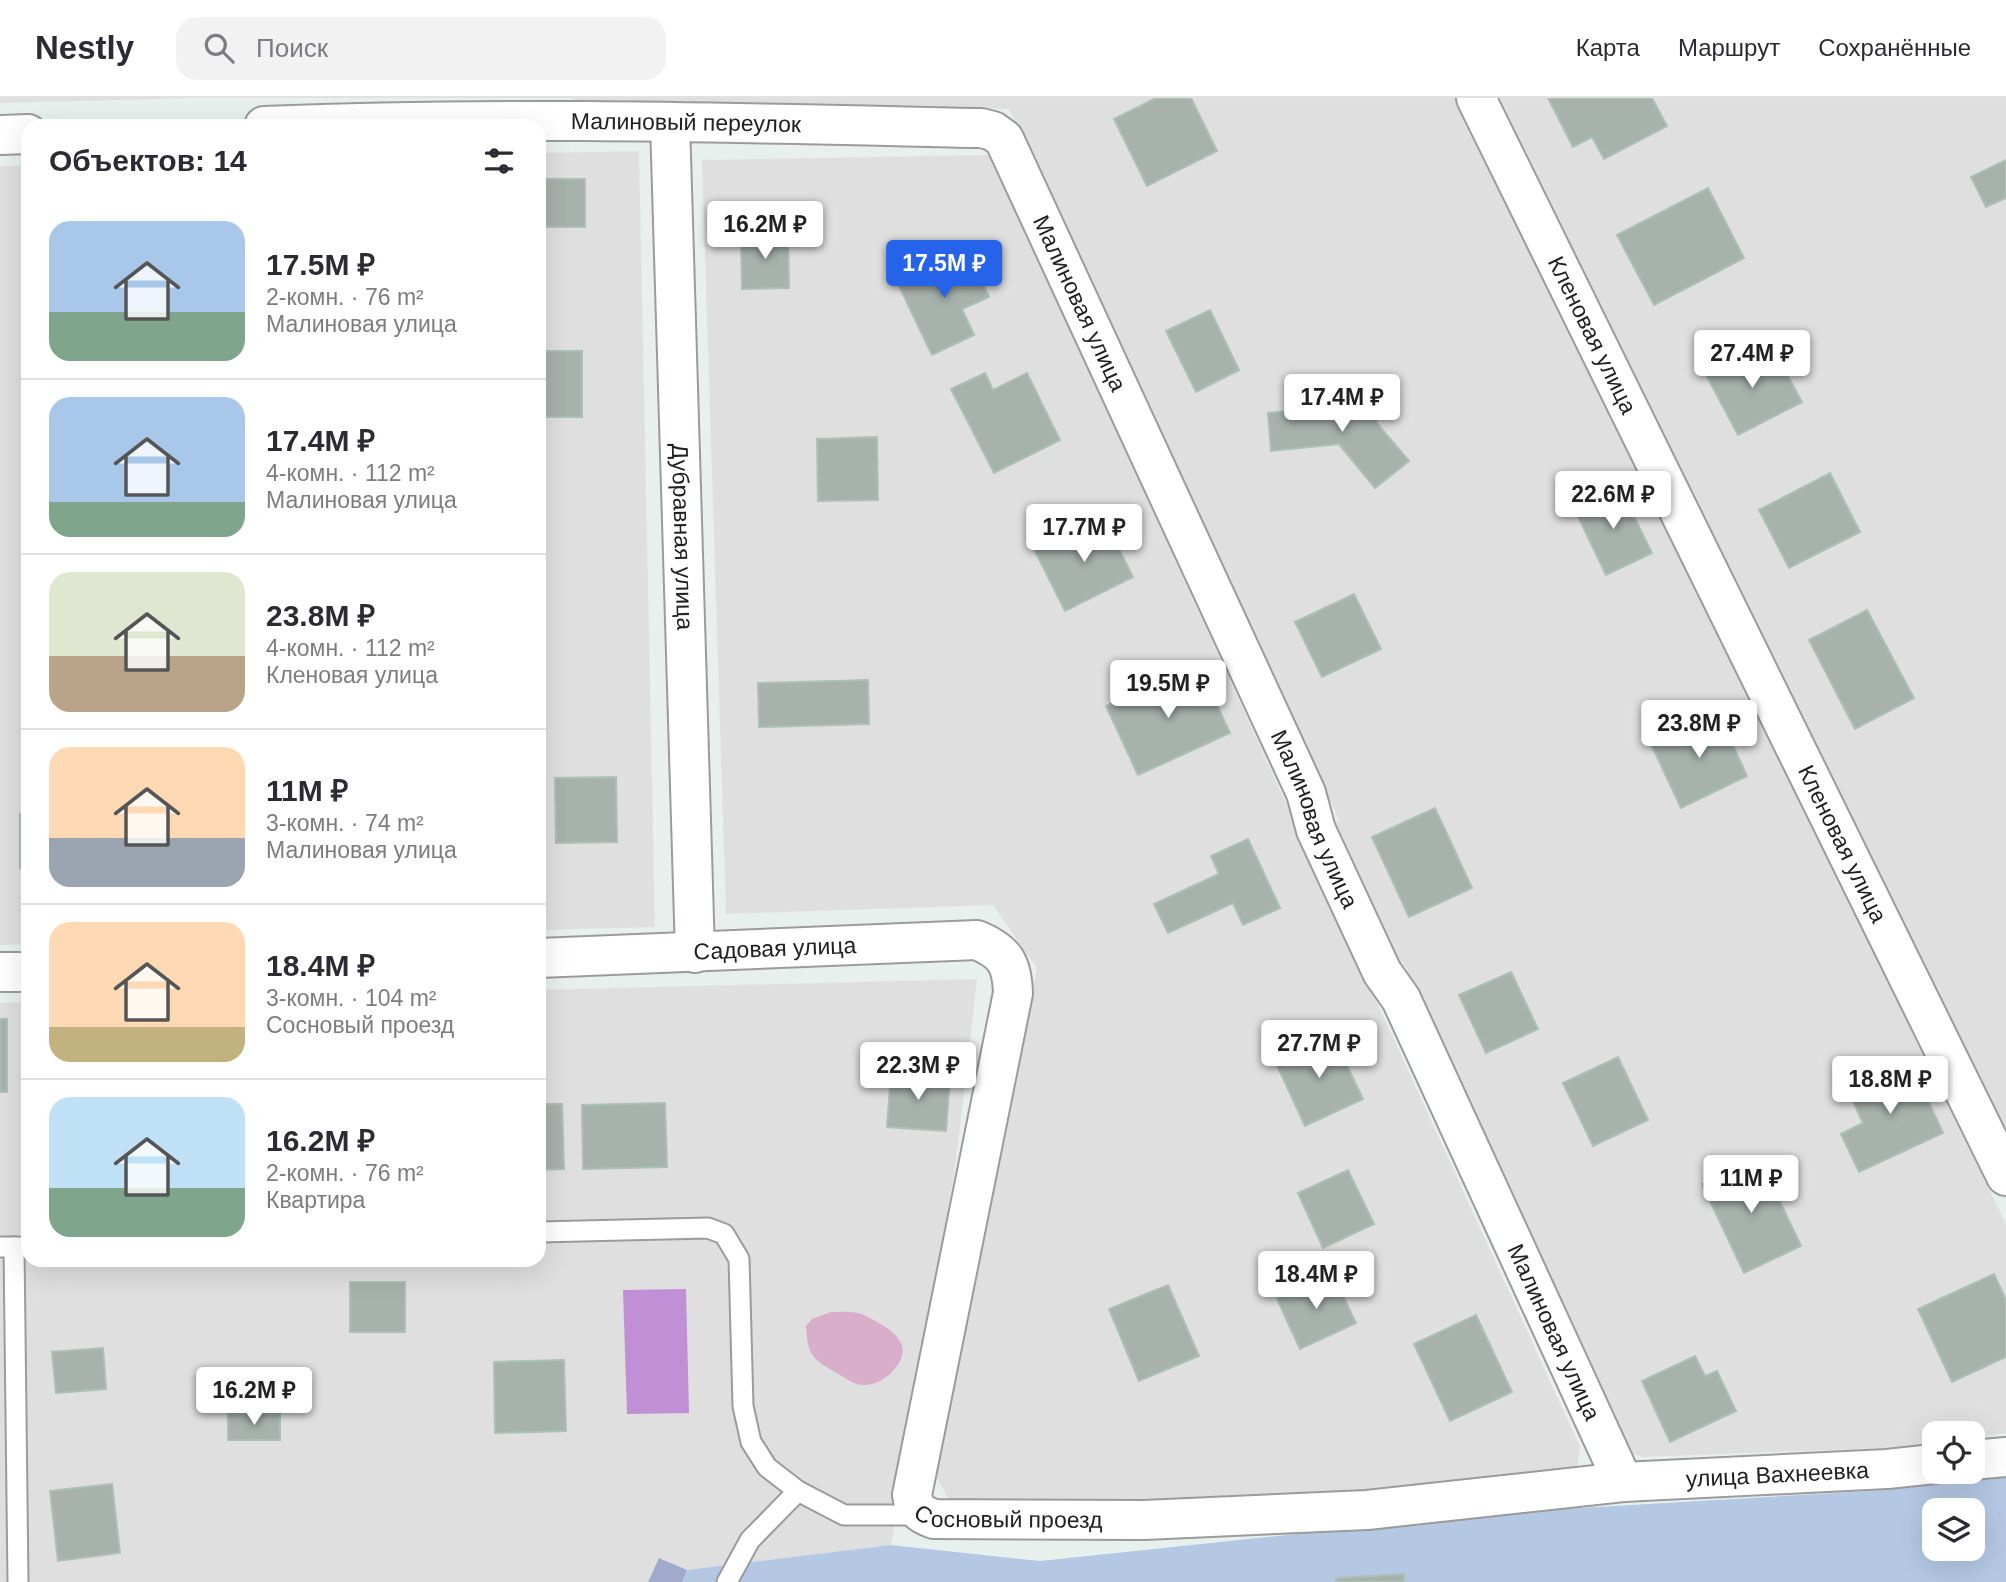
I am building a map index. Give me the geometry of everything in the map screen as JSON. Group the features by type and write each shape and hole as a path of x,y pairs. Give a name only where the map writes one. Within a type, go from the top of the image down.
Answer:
{"street":[{"name":"Кленовая улица","path":"1476,98 2006,1176"},
{"name":"Малиновый переулок","path":"298,119 342,110 670,122 981,128"},
{"name":"Дубравная улица","path":"670,122 695,953"},
{"name":"Малиновая улица","path":"981,128 993,131 1004,139 1011,150 1306,793 1316,830 1332,865 1382,972 1401,999 1623,1482"},
{"path":"0,135 21,134"},
{"name":"Садовая улица","path":"546,958 977,940 992,947 1005,958"},
{"name":"Сосновый проезд","path":"1005,958 1012,974 1013,992 912,1495 914,1506 921,1515 933,1519 1144,1520 1367,1510 1623,1482"},
{"path":"0,972 21,972"},
{"path":"1985,1459 2006,1457"},
{"name":"улица Вахнеевка","path":"1623,1482 1922,1465"}],"lane":[{"path":"546,1233 708,1228 724,1234 739,1259 743,1406 751,1442 767,1467 798,1492 844,1515 921,1515"},
{"path":"14,1247 18,1582"},
{"path":"727,1582 750,1540 798,1492"}],"shaded area":[{"path":"0,98 193,98 0,103"},
{"path":"572,98 1456,98 2006,1224 2006,1433 1985,1436 1985,1421 1922,1421 1922,1445 1909,1447 1643,1457 1624,1450 1403,962 1394,966 1330,824 1339,820 1234,588 1009,109 573,105"},
{"path":"1500,98 2006,98 2006,1137"},
{"path":"639,151 655,927 546,930 546,153"},
{"path":"990,155 1580,1447 1577,1468 1265,1499 1142,1503 949,1500 935,1474 1037,968 993,905 726,914 702,160"},
{"path":"0,166 21,166 21,944 0,945"},
{"path":"977,979 956,1161 891,1545 687,1570 659,1558 648,1582 0,1582 0,1003 21,1002 21,1267 546,1267 546,990"},
{"path":"686,1289 689,1413 627,1414 623,1290"},
{"path":"831,1312 863,1314 892,1332 903,1349 899,1364 876,1383 860,1385 816,1359 810,1350 806,1326 812,1319"},
{"path":"2006,1475 2006,1582 682,1582 687,1570 891,1545 1040,1561 1495,1513 1885,1490 1933,1484 1985,1484 1985,1478"},
{"path":"659,1558 687,1570 682,1582 648,1582"}],"building":[{"path":"1156,98 1191,98 1217,151 1147,186 1114,119"},
{"path":"1548,98 1652,98 1667,126 1604,159 1592,137 1573,147"},
{"path":"2006,160 2006,198 1986,207 1971,177"},
{"path":"546,179 585,179 585,227 546,227"},
{"path":"1708,188 1744,258 1654,305 1617,235"},
{"path":"788,233 789,288 742,289 741,234"},
{"path":"967,249 989,297 962,309 974,335 932,355 897,282"},
{"path":"1210,310 1239,370 1196,392 1166,331"},
{"path":"1746,350 1756,369 1778,357 1802,402 1738,435 1704,371"},
{"path":"546,351 582,351 582,417 546,417"},
{"path":"985,373 993,390 1027,373 1060,440 994,473 951,389"},
{"path":"1343,385 1384,406 1376,422 1409,461 1375,488 1339,444 1271,451 1268,413 1332,407"},
{"path":"877,437 878,500 818,501 817,439"},
{"path":"1830,473 1860,532 1789,568 1759,510"},
{"path":"1619,486 1652,553 1606,575 1574,508"},
{"path":"1103,517 1133,577 1065,611 1035,551"},
{"path":"1354,594 1381,649 1322,677 1295,622"},
{"path":"1867,610 1914,698 1855,729 1809,640"},
{"path":"1198,664 1230,733 1138,775 1106,706"},
{"path":"868,680 869,724 759,727 758,683"},
{"path":"1718,713 1747,776 1681,808 1651,744"},
{"path":"616,777 617,842 556,843 555,778"},
{"path":"1435,808 1472,888 1409,917 1372,837"},
{"path":"20,814 21,814 21,868"},
{"path":"1248,839 1280,908 1243,925 1233,903 1168,933 1154,904 1219,874 1211,856"},
{"path":"1511,972 1538,1029 1486,1053 1459,995"},
{"path":"0,1019 7,1019 7,1092 0,1092"},
{"path":"1332,1034 1363,1099 1305,1126 1275,1061"},
{"path":"1618,1057 1648,1120 1593,1146 1563,1083"},
{"path":"1909,1059 1943,1133 1859,1172 1841,1134 1863,1123 1847,1088"},
{"path":"891,1072 950,1076 946,1131 887,1127"},
{"path":"665,1103 667,1167 583,1169 582,1105"},
{"path":"546,1104 562,1104 564,1169 546,1170"},
{"path":"1759,1157 1801,1246 1744,1273 1702,1184"},
{"path":"1348,1170 1374,1224 1323,1248 1298,1193"},
{"path":"1332,1273 1356,1323 1300,1349 1277,1299"},
{"path":"1994,1274 2006,1300 2006,1357 1952,1382 1918,1309"},
{"path":"350,1282 405,1282 405,1332 350,1332"},
{"path":"1168,1285 1199,1356 1139,1381 1109,1309"},
{"path":"1476,1315 1512,1392 1450,1421 1414,1344"},
{"path":"103,1348 106,1389 56,1393 52,1352"},
{"path":"1695,1356 1705,1376 1717,1371 1736,1411 1670,1442 1642,1381"},
{"path":"564,1360 566,1431 495,1433 494,1362"},
{"path":"228,1414 280,1414 280,1440 228,1440"},
{"path":"112,1484 120,1553 58,1561 50,1491"},
{"path":"1404,1574 1404,1582 1336,1582 1336,1578"}]}
